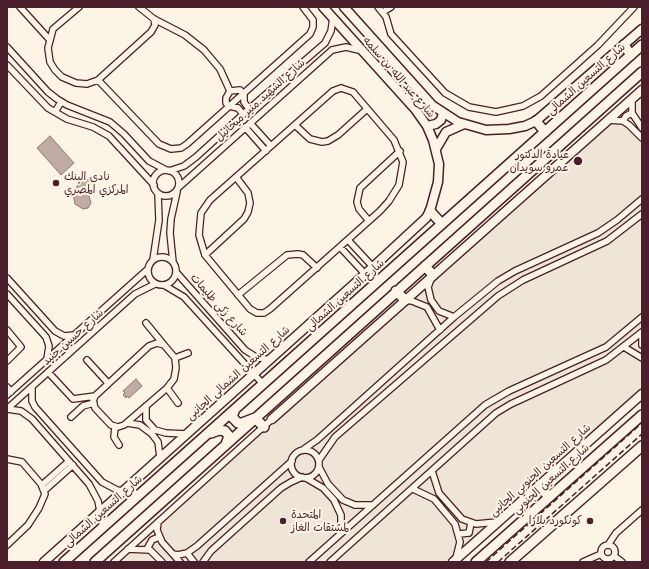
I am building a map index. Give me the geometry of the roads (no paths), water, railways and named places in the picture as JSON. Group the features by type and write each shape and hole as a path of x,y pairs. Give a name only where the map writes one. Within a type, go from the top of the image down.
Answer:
{"main road":[{"name":"شارع عبد الله بن سلمه","path":"323,7 415,109 427,126 436,149 438,164 438,182 428,214"},
{"name":"شارع عبد الله بن سلمه","path":"344,7 422,95 442,113 464,124 479,129 501,130 525,126 536,121"},
{"path":"545,132 536,121 642,29"},
{"path":"624,45 631,55"},
{"name":"شارع التسعين الشمالى","path":"64,562 642,45"},
{"path":"95,562 642,72"},
{"path":"272,419 642,90"},
{"path":"427,126 436,124 441,120 442,113"},
{"path":"436,149 446,132 464,124"},
{"path":"428,214 442,224"},
{"name":"شارع التسعين الشمالى الجانبى","path":"44,562 373,267 428,214"},
{"path":"425,266 433,275"},
{"path":"396,291 405,300"},
{"name":"شارع التسعين الجنوبي الجانبى","path":"454,560 642,394"},
{"path":"235,409 232,417 238,423 255,418"},
{"name":"شارع التسعين الجنوبي","path":"476,562 642,415"},
{"path":"255,418 264,427"},
{"path":"206,435 219,430 226,431 230,436 225,445"},
{"path":"510,562 642,446"},
{"path":"539,486 549,497"}],"street":[{"path":"20,7 49,39"},
{"path":"78,7 53,29 49,39 48,52 50,62 62,77 71,82 82,84 98,80 151,32 154,25 154,19"},
{"path":"139,7 154,19 185,35 204,50 220,69 230,91 226,100 230,106 238,108 243,114"},
{"path":"98,80 159,144 167,148 178,149 188,144 312,32 313,20 303,7"},
{"path":"378,7 384,12 392,34 445,93 469,107 496,112 523,106 541,96 598,45 634,7"},
{"path":"384,12 391,7"},
{"name":"شارع الشهيد منير ميخائيل","path":"168,171 184,166 196,157 325,43 331,31 333,18"},
{"path":"325,43 330,46 332,50 346,47 363,52"},
{"path":"7,47 48,92 61,102 110,122 124,134 149,161 178,177 178,189 170,226 173,262 176,272 172,282 164,285 156,284 150,279 148,269 153,260 158,227 158,194 154,185 109,136 93,127 67,119 55,112 39,100 7,65"},
{"name":"شارع الشهيد منير ميخائيل","path":"178,189 332,50"},
{"path":"340,88 352,92 367,108 394,140 400,151 403,170 399,184 389,201 317,268 270,309 264,313 253,312 205,255 199,235 201,213 210,200 333,91 340,88"},
{"path":"230,91 238,89 244,94"},
{"path":"244,94 244,102 249,109"},
{"path":"632,99 632,113 642,128"},
{"path":"55,112 61,102"},
{"path":"295,125 310,140 316,142 328,141 338,135 367,108"},
{"path":"622,121 626,116 632,113"},
{"path":"608,120 622,121 629,124 642,138"},
{"path":"250,123 268,148"},
{"path":"245,127 268,148"},
{"path":"369,221 359,208 357,202 360,188 400,151"},
{"path":"154,185 157,175 168,171"},
{"path":"205,255 244,219 248,212 250,203 248,193 236,177"},
{"path":"158,194 169,196 178,189"},
{"path":"173,554 178,555 186,553 197,546 292,461 296,453 304,450 317,440 454,317 506,276 565,249 608,227 642,199"},
{"path":"319,460 335,437 506,290 612,238 642,214"},
{"path":"348,240 373,267"},
{"path":"340,247 365,274"},
{"path":"565,249 569,259"},
{"path":"238,295 287,255 303,255 317,268"},
{"path":"153,260 165,258 173,262"},
{"name":"شارع حسين جنيد","path":"8,392 47,360 148,269"},
{"name":"شارع زكى طليمات","path":"176,272 245,350 256,357 269,360"},
{"path":"433,275 428,287 431,300 439,311 454,317"},
{"path":"7,278 59,334 75,335"},
{"name":"شارع حسين جنيد","path":"7,409 135,294 156,284"},
{"name":"شارع زكى طليمات","path":"164,285 184,297 263,384"},
{"path":"7,294 48,341 49,351 47,360"},
{"path":"405,300 412,301 426,308 440,330"},
{"path":"29,319 37,312"},
{"path":"309,562 486,405 509,391 592,354 614,341 642,316"},
{"path":"95,396 94,403 108,423 115,427 121,427 166,388 176,374 175,358 146,323"},
{"path":"7,330 21,347 7,361"},
{"path":"642,333 642,345"},
{"path":"330,562 496,413 511,404 597,365 642,333"},
{"path":"48,372 73,400 95,396 152,344 161,343 164,346"},
{"path":"624,347 642,358"},
{"path":"175,358 184,356 188,353"},
{"path":"592,354 597,365"},
{"path":"87,360 108,383"},
{"path":"403,363 410,372"},
{"path":"32,387 32,401 39,413 102,482 112,488 140,494"},
{"path":"166,388 178,403"},
{"path":"71,417 83,406 94,403"},
{"path":"146,406 147,421 158,442 160,457"},
{"path":"7,409 21,412 32,419 92,488 98,501 103,527"},
{"path":"32,419 39,413"},
{"path":"114,562 272,419"},
{"path":"142,426 147,421"},
{"path":"127,423 142,426 153,432 166,434 186,434"},
{"path":"115,427 114,437 119,445"},
{"path":"304,450 315,453 319,460 319,467 328,484 343,500 354,505 373,505"},
{"path":"7,459 22,462 43,487 44,499 34,517 20,534 7,545"},
{"path":"292,461 294,471 323,488 334,500 341,515 341,533"},
{"path":"43,487 71,463"},
{"path":"204,562 211,551 281,488 291,482 314,475 319,467"},
{"path":"432,471 435,484 442,497 458,516 471,523 498,522"},
{"path":"92,488 98,487 102,482"},
{"path":"413,488 429,496 438,503 455,524 460,542 454,560"},
{"path":"614,556 610,559 605,559 601,554 602,548 608,545 616,533 642,510"},
{"path":"158,522 157,530 159,537 180,562"},
{"path":"459,534 469,533 471,523"},
{"path":"147,549 150,542 159,537"},
{"path":"608,545 614,549 614,556"},
{"path":"128,549 147,549 162,562"},
{"path":"186,553 194,562"},
{"path":"583,562 601,554"},
{"path":"614,556 622,562"}],"railway":[{"path":"486,562 642,423"},
{"path":"498,562 642,434"}],"place":[{"name":"عيادة الدكتور عمرو سويدان","path":"578,161"},
{"name":"نادي البنك المركزي المصري","path":"56,183"},
{"name":"المتحدة لمشتقات الغاز","path":"283,521"},
{"name":"كونكورد بلازا","path":"590,521"}]}
